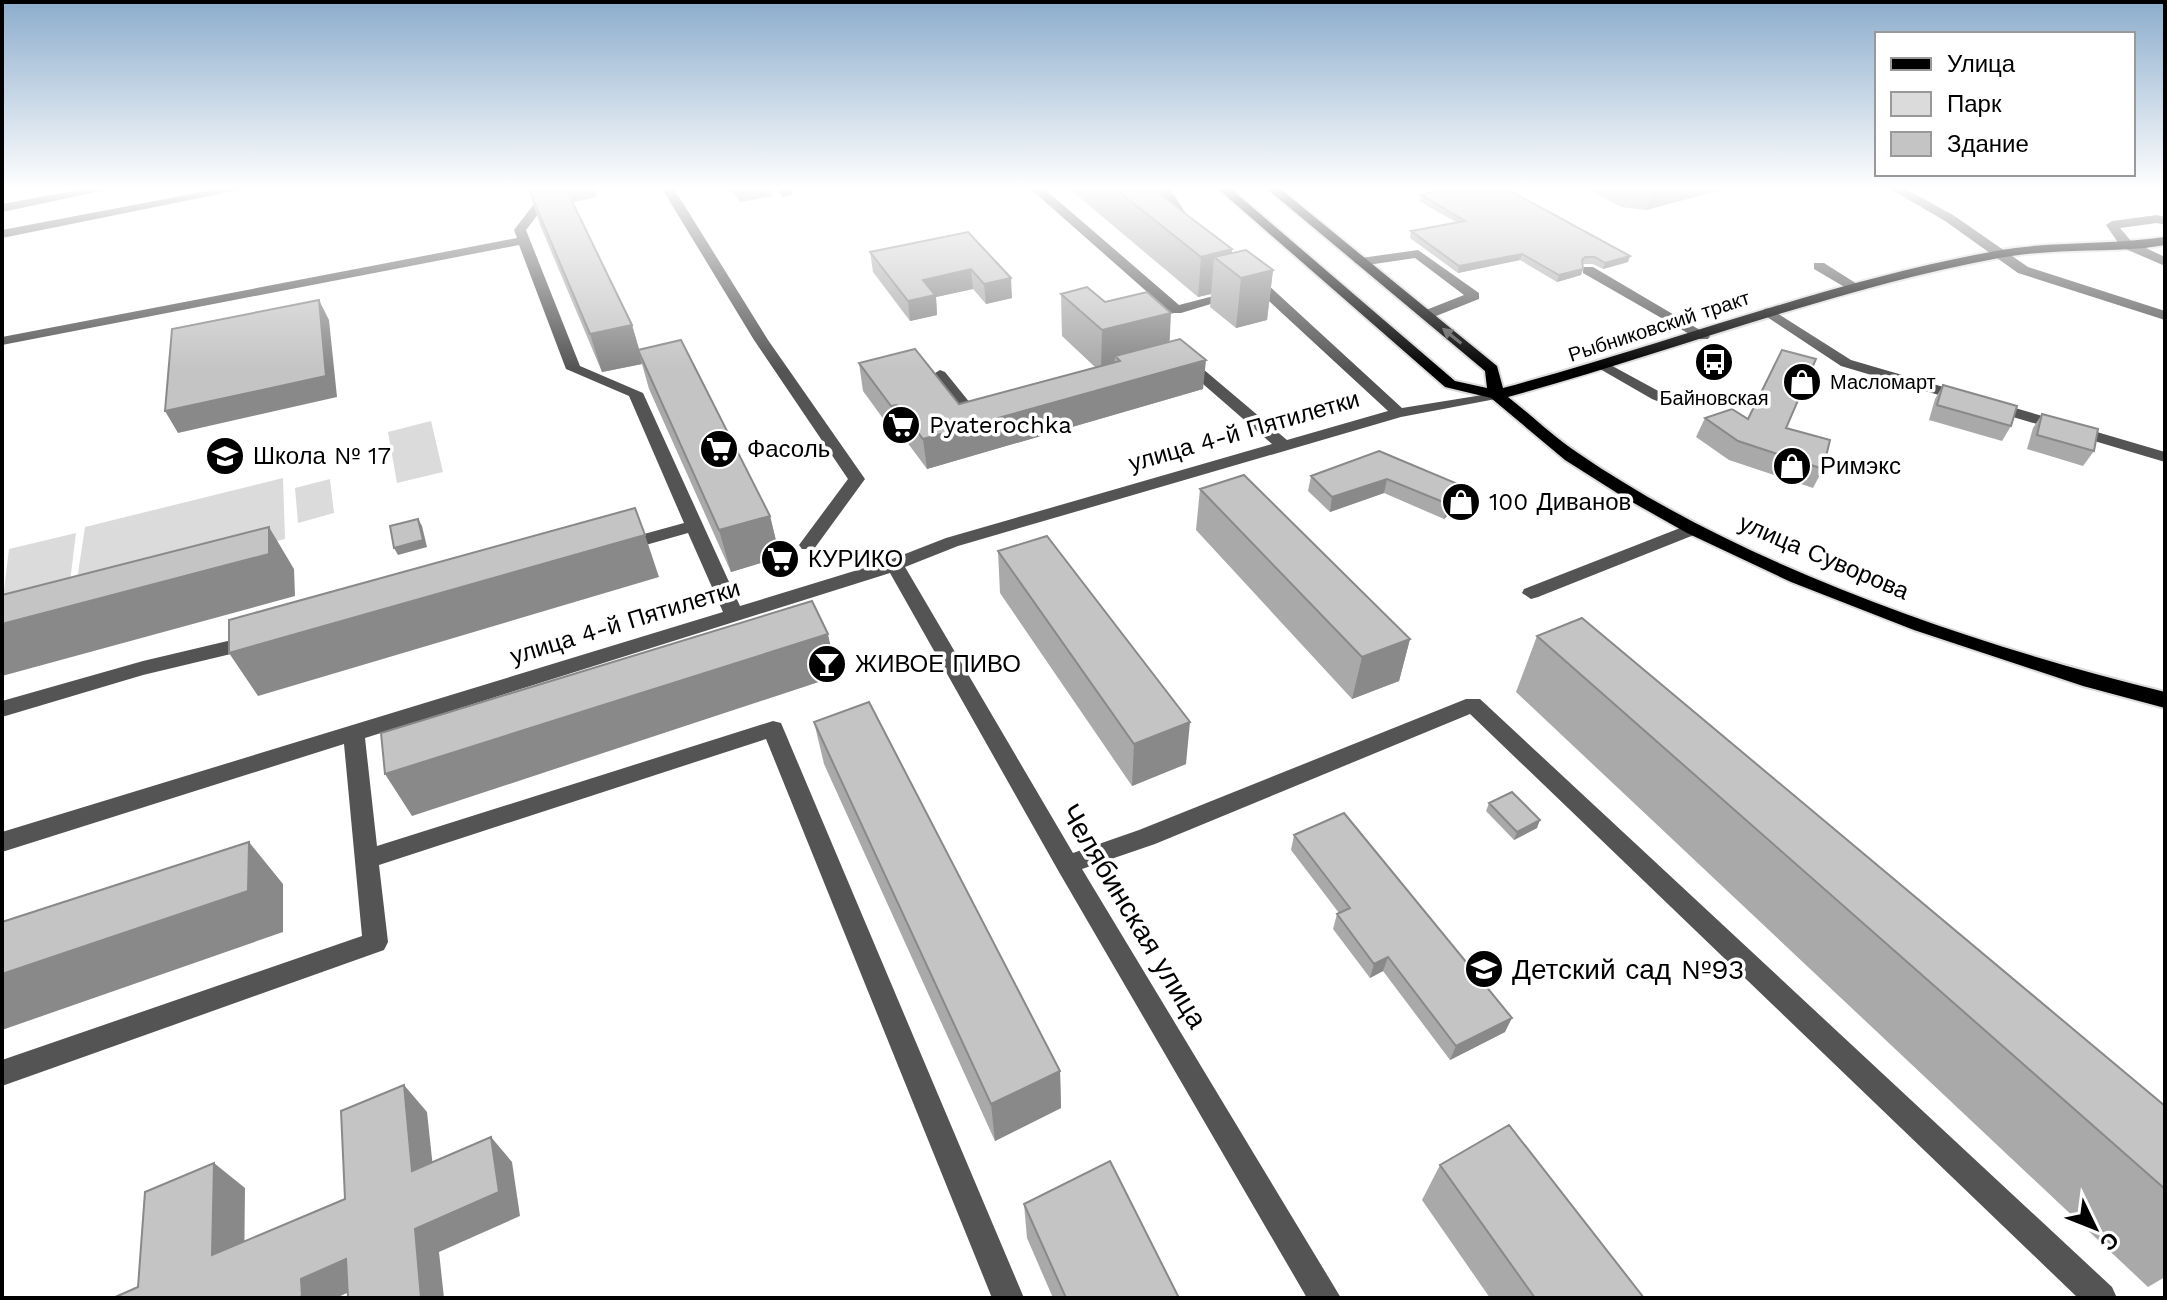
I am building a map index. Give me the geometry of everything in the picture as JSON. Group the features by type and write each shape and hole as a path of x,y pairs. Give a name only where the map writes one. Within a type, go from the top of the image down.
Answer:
{"main road":[{"name":"улица Суворова","path":"1292,248 1450,384 1496,395 1571,456 1693,529 1798,578 1921,625 2090,681 2165,700"},
{"name":"улица Суворова","path":"1344,248 1492,369 1496,395"},
{"name":"Рыбниковский тракт","path":"1496,395 1605,366 1769,312 1858,289 2003,254 2081,248"}],"street":[{"path":"2,341 484,248"},
{"path":"527,248 574,369 635,393 734,615"},
{"path":"704,248 761,340 857,479 808,545"},
{"path":"1105,248 1176,310 1264,287"},
{"path":"1994,248 2023,270 2165,316"},
{"path":"2134,248 2165,262"},
{"path":"1361,262 1418,254 1474,296 1426,315"},
{"path":"1819,266 1858,289"},
{"path":"1240,268 1399,413"},
{"path":"1588,270 1703,336"},
{"path":"1769,312 1846,363 2165,457"},
{"path":"1167,363 1182,359 1285,447"},
{"path":"1605,366 1657,396"},
{"path":"940,375 971,415 1001,407"},
{"name":"улица 4-й Пятилетки","path":"2,842 894,565 952,542 1399,413 1496,395"},
{"path":"602,551 693,526"},
{"path":"1531,593 1693,529"},
{"name":"Челябинская улица","path":"894,565 916,598 1067,865 1325,1298"},
{"path":"2,709 143,668 270,638"},
{"path":"1067,865 1147,837 1473,704 2101,1298"},
{"path":"367,859 773,729 1008,1298"},
{"path":"2,1073 375,942 354,733"}],"green space":[{"path":"431,421 443,472 397,483 388,432"},
{"path":"283,478 285,539 75,593 85,527"},
{"path":"330,479 334,513 298,523 295,488"},
{"path":"76,533 69,590 2,607 9,549"}],"building":[{"path":"553,248 594,248 632,325 590,334"},
{"path":"891,248 983,248 1011,278 984,284 971,269 923,280 935,295 908,301 870,252"},
{"path":"1189,248 1232,249 1201,257"},
{"path":"1434,248 1615,248 1630,256 1605,263 1595,257 1585,257 1582,260 1583,269 1559,275 1522,254 1459,266"},
{"path":"1246,250 1273,270 1241,278 1214,257"},
{"path":"1087,287 1105,302 1147,292 1171,313 1102,330 1061,294"},
{"path":"319,300 326,376 165,411 172,329"},
{"path":"1180,339 1206,360 923,439 897,405 891,406 859,363 915,349 959,404 1120,361 1115,356"},
{"path":"681,340 770,516 719,530 638,350"},
{"path":"1782,350 1816,359 1786,428 1830,440 1823,469 1738,441 1705,418 1732,409 1748,419"},
{"path":"1943,385 2017,406 2011,426 1937,405"},
{"path":"2042,414 2098,429 2094,451 2037,435"},
{"path":"1379,451 1465,487 1448,504 1387,479 1332,497 1311,476"},
{"path":"1244,475 1410,639 1362,657 1200,489"},
{"path":"635,508 645,535 229,653 229,620"},
{"path":"418,519 423,540 394,548 390,526"},
{"path":"269,527 269,554 2,624 2,595"},
{"path":"1047,536 1190,722 1134,744 998,551"},
{"path":"812,601 828,634 385,774 381,733"},
{"path":"1582,618 2165,1106 2165,1189 1537,636"},
{"path":"869,702 1060,1071 991,1104 814,722"},
{"path":"1512,792 1540,820 1517,832 1489,803"},
{"path":"1344,813 1512,1018 1456,1046 1388,957 1374,964 1337,914 1350,908 1294,835"},
{"path":"249,842 248,891 2,974 2,922"},
{"path":"404,1085 412,1171 491,1137 499,1192 415,1229 421,1298 348,1298 346,1259 301,1279 302,1296 298,1298 113,1298 138,1287 145,1192 214,1163 212,1255 345,1199 341,1111"},
{"path":"1509,1125 1644,1298 1535,1298 1440,1165"},
{"path":"1110,1161 1179,1298 1066,1298 1024,1204"}],"place":[{"name":"Байновская","path":"1714,362"},
{"name":"Масломарт","path":"1802,382"},
{"name":"Pyaterochka","path":"901,425"},
{"name":"Фасоль","path":"719,449"},
{"name":"Школа № 17","path":"225,456"},
{"name":"Римэкс","path":"1792,466"},
{"name":"100 Диванов","path":"1461,502"},
{"name":"КУРИКО","path":"780,559"},
{"name":"ЖИВОЕ ПИВО","path":"827,664"},
{"name":"Детский сад №93","path":"1484,969"}]}
